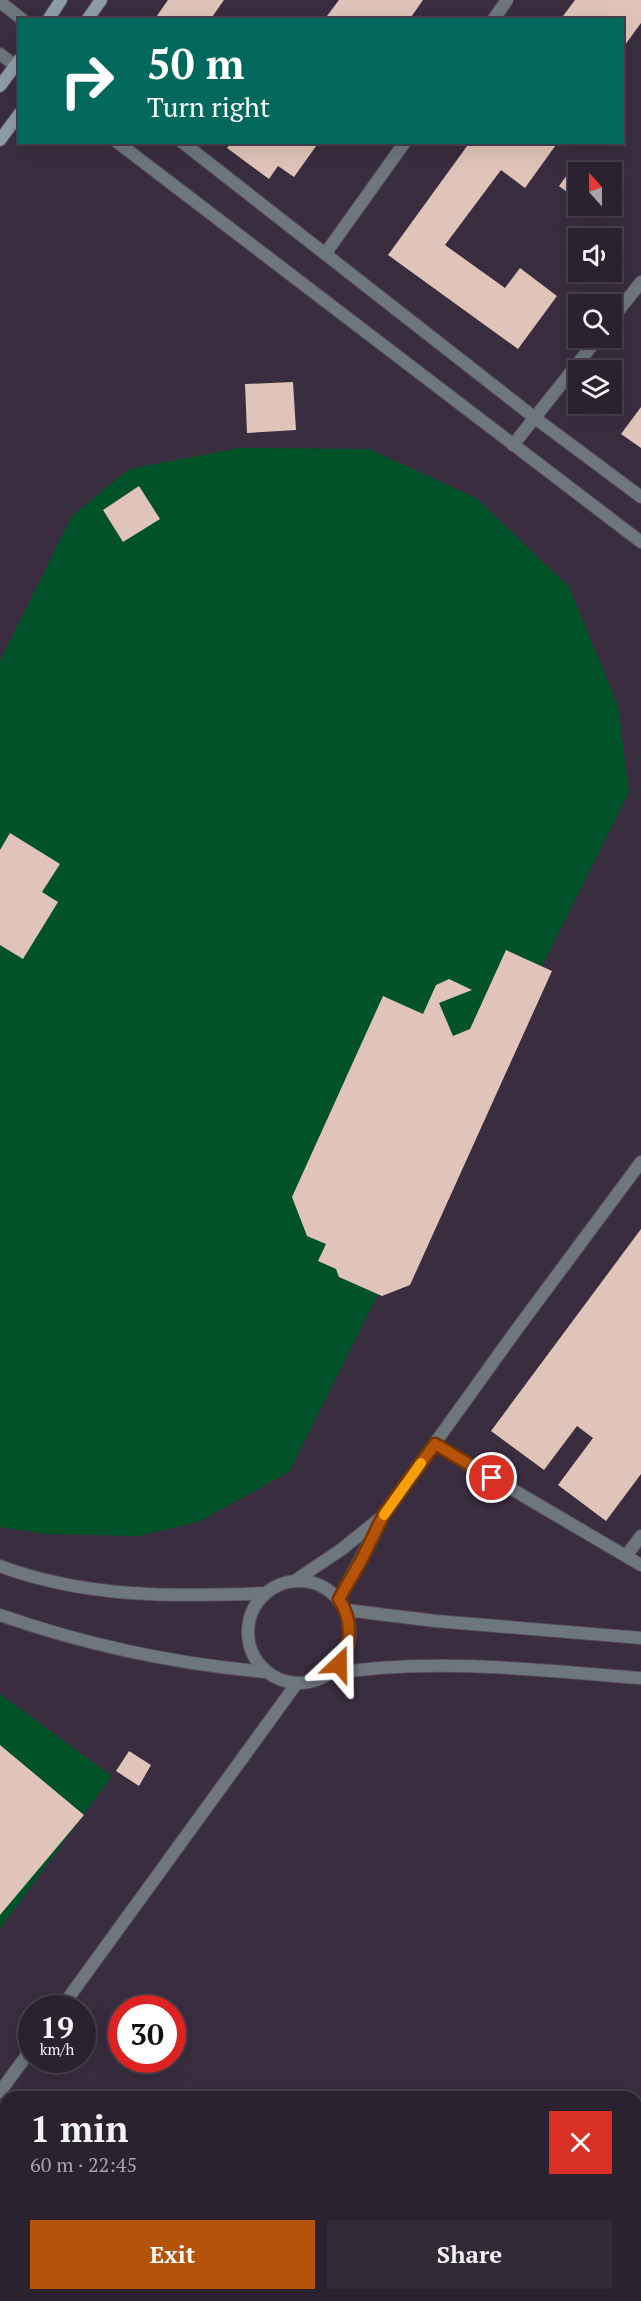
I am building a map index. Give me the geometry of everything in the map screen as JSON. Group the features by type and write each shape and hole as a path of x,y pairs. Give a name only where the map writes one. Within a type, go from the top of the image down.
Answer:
{"street":[{"path":"49,18 62,0"},
{"path":"88,18 101,0"},
{"path":"494,18 507,0"},
{"path":"0,2 20,18"},
{"path":"0,54 18,64 0,86"},
{"path":"0,140 18,116"},
{"path":"120,144 641,542"},
{"path":"185,144 535,418 641,497"},
{"path":"325,254 404,144"},
{"path":"622,306 641,282"},
{"path":"513,445 590,348"},
{"path":"339,1599 384,1514 641,1162"},
{"path":"435,1444 641,1565"},
{"path":"384,1514 342,1549 296,1580 280,1584 266,1593 254,1607 248,1623 248,1641 255,1658 266,1672 280,1680 297,1683 314,1681 329,1674 416,1665 503,1668 641,1678"},
{"path":"626,1556 641,1536"},
{"path":"0,1566 18,1573 93,1590 126,1594 184,1596 266,1593"},
{"path":"296,1580 320,1585 339,1599 346,1610 351,1638 339,1664 329,1674"},
{"path":"346,1610 426,1620 641,1638"},
{"path":"0,1615 31,1626 157,1658 266,1672"},
{"path":"70,1995 297,1683"},
{"path":"1,2091 18,2067"}],"green space":[{"path":"240,448 369,449 476,498 569,587 618,706 629,792 289,1472 198,1522 138,1536 46,1534 0,1527 0,661 72,516 129,469"},
{"path":"0,1694 112,1776 0,1929"}],"building":[{"path":"168,0 224,0 211,18 155,18"},
{"path":"339,0 423,0 410,18 326,18"},
{"path":"575,0 641,0 641,23 625,45 624,18 562,18"},
{"path":"230,144 318,144 294,177 278,166 269,179 227,148"},
{"path":"469,144 557,144 525,188 501,170 445,245 505,288 520,268 557,296 518,349 388,255"},
{"path":"568,174 568,193 559,186"},
{"path":"293,382 296,430 247,433 245,384"},
{"path":"641,407 641,448 621,434"},
{"path":"139,486 160,519 123,542 103,510"},
{"path":"10,833 60,864 42,892 58,902 23,959 0,945 0,850"},
{"path":"506,950 552,971 410,1285 382,1296 339,1277 336,1269 318,1261 326,1244 307,1236 292,1197 383,996 423,1014 436,985 449,979 472,990 439,1003 453,1036 470,1029"},
{"path":"641,1229 641,1474 606,1521 558,1485 593,1438 577,1426 544,1470 491,1431"},
{"path":"0,1745 84,1815 0,1915"},
{"path":"129,1751 151,1765 139,1786 116,1771"}],"slow traffic":[{"path":"384,1515 421,1463"}],"route":[{"path":"339,1664 351,1638 346,1610 339,1599 384,1514 435,1444 492,1478"}]}
